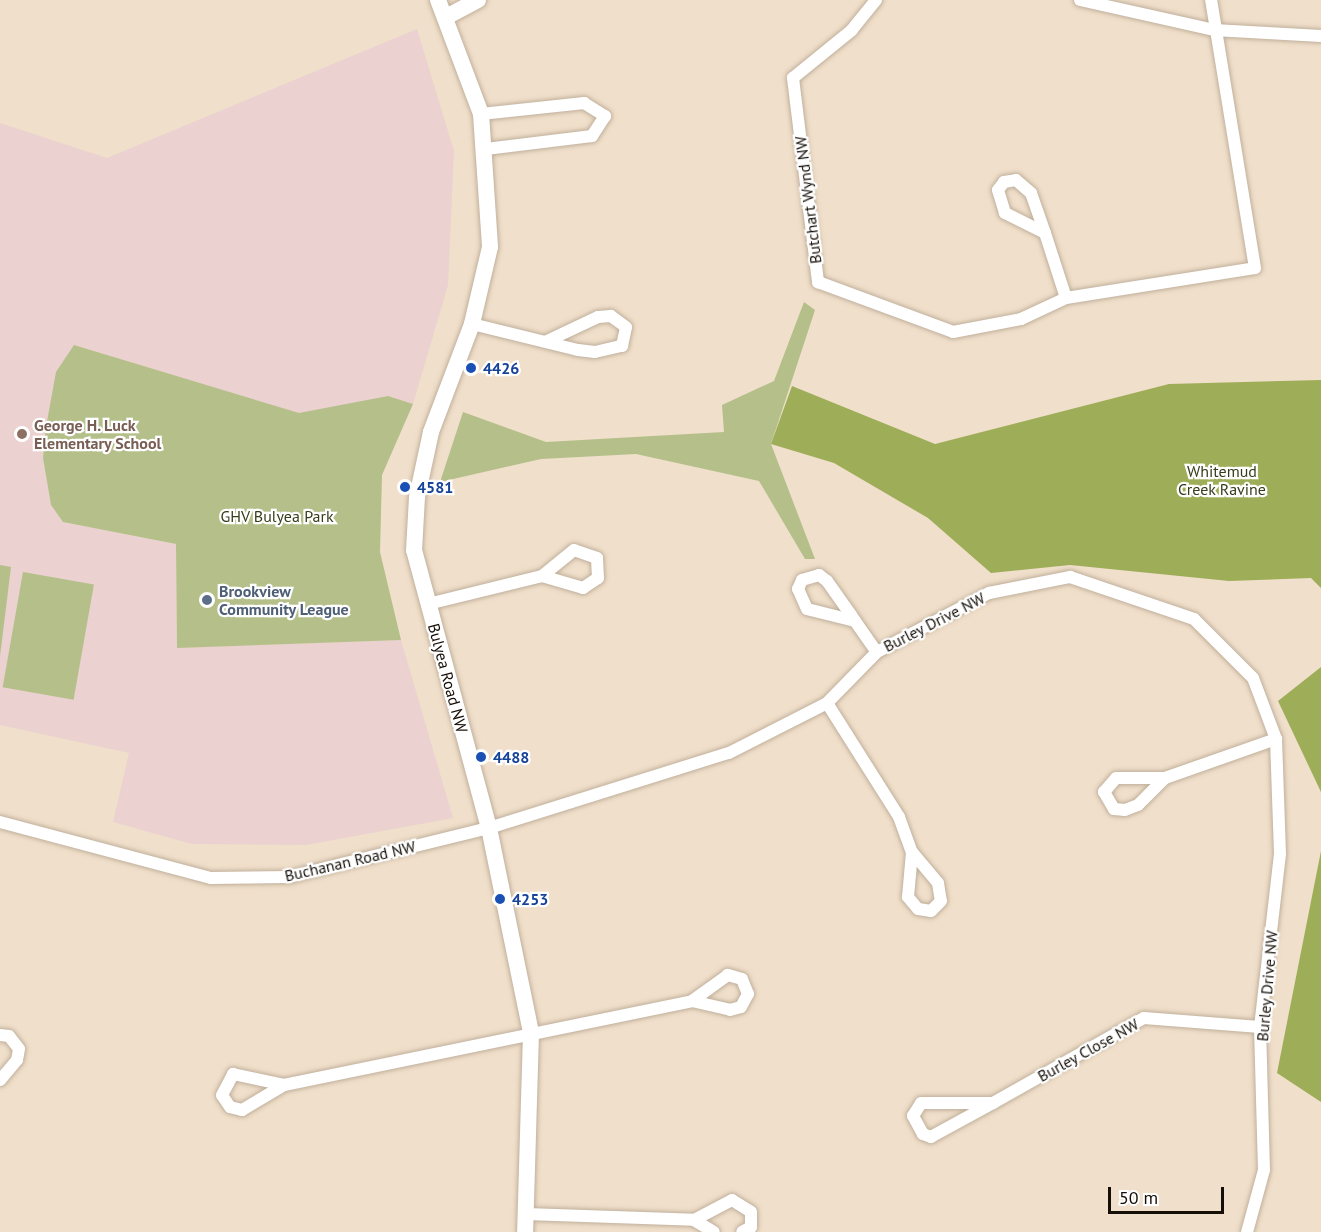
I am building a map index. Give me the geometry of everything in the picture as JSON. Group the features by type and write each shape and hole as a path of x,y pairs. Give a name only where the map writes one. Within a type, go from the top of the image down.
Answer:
{"street":[{"name":"Bulyea Road NW","path":"438,0 448,16 481,114 486,149 490,247 472,324 431,432 417,497 414,550 489,828 531,1033 525,1232"},
{"path":"448,16 478,0"},
{"name":"Butchart Wynd NW","path":"876,0 852,30 793,78 818,282 953,332 1020,319 1066,298 1255,268 1214,30"},
{"path":"1080,0 1214,30 1321,36"},
{"path":"1211,0 1214,30"},
{"path":"481,114 584,103 605,116 592,136 486,149"},
{"path":"1045,233 1005,213 998,190 1004,182 1025,184 1045,233 1066,298"},
{"path":"472,324 547,341 611,351 622,345 626,327 611,316 598,317 547,341"},
{"name":"Burley Drive NW","path":"855,621 807,609 798,589 802,580 819,575 828,581 877,651"},
{"name":"Bulyea Road NW","path":"428,604 542,576"},
{"name":"Burley Drive NW","path":"489,828 729,753 826,704 877,651 989,592 1070,577 1194,619 1253,678 1276,739 1280,854 1260,1027 1264,1170 1247,1232"},
{"path":"826,704 899,817 912,852 942,893 931,911 918,909 908,897 912,852"},
{"path":"1165,778 1138,805 1125,810 1114,809 1104,792 1116,778 1165,778 1276,739"},
{"name":"Buchanan Road NW","path":"0,822 211,878 289,877 489,828"},
{"path":"285,1084 233,1074 222,1095 230,1107 242,1110 285,1084 692,1001"},
{"name":"Burley Close NW","path":"993,1103 921,1103 913,1116 923,1134 931,1137 993,1103 1144,1018 1260,1027"},
{"path":"0,1035 9,1036 19,1049 17,1060 0,1080"},
{"path":"694,1220 732,1200 750,1212 751,1227 742,1232"},
{"path":"526,1214 694,1220 714,1232"}],"shaded area":[{"name":"George H. Luck Elementary School","path":"417,29 454,151 448,285 413,404 388,396 299,414 75,345 53,388 43,458 51,505 63,522 176,544 177,648 401,640 453,818 306,845 192,844 113,822 129,753 0,725 0,123 107,158"}],"green space":[{"path":"804,302 815,310 771,444 815,559 805,559 759,481 636,454 541,459 440,482 463,412 546,442 724,432 722,405 774,381"},
{"name":"GHV Bulyea Park","path":"74,345 299,413 388,396 413,404 382,475 380,552 401,640 177,648 176,544 63,522 51,505 43,458 46,427 56,372"},
{"name":"Whitemud Creek Ravine","path":"1321,380 1321,588 1311,578 1229,581 1070,565 991,573 928,518 834,463 771,444 792,386 935,444 1169,384"},
{"path":"0,565 11,567 0,656"},
{"path":"23,572 94,585 74,700 3,687"},
{"path":"1321,667 1321,792 1278,701"},
{"path":"1321,851 1321,1102 1277,1073"}],"place":[{"name":"4426","path":"471,368"},
{"name":"George H. Luck Elementary School","path":"22,434"},
{"name":"4581","path":"405,487"},
{"name":"Brookview Community League","path":"207,600"},
{"name":"4488","path":"481,757"},
{"name":"4253","path":"500,899"}]}
